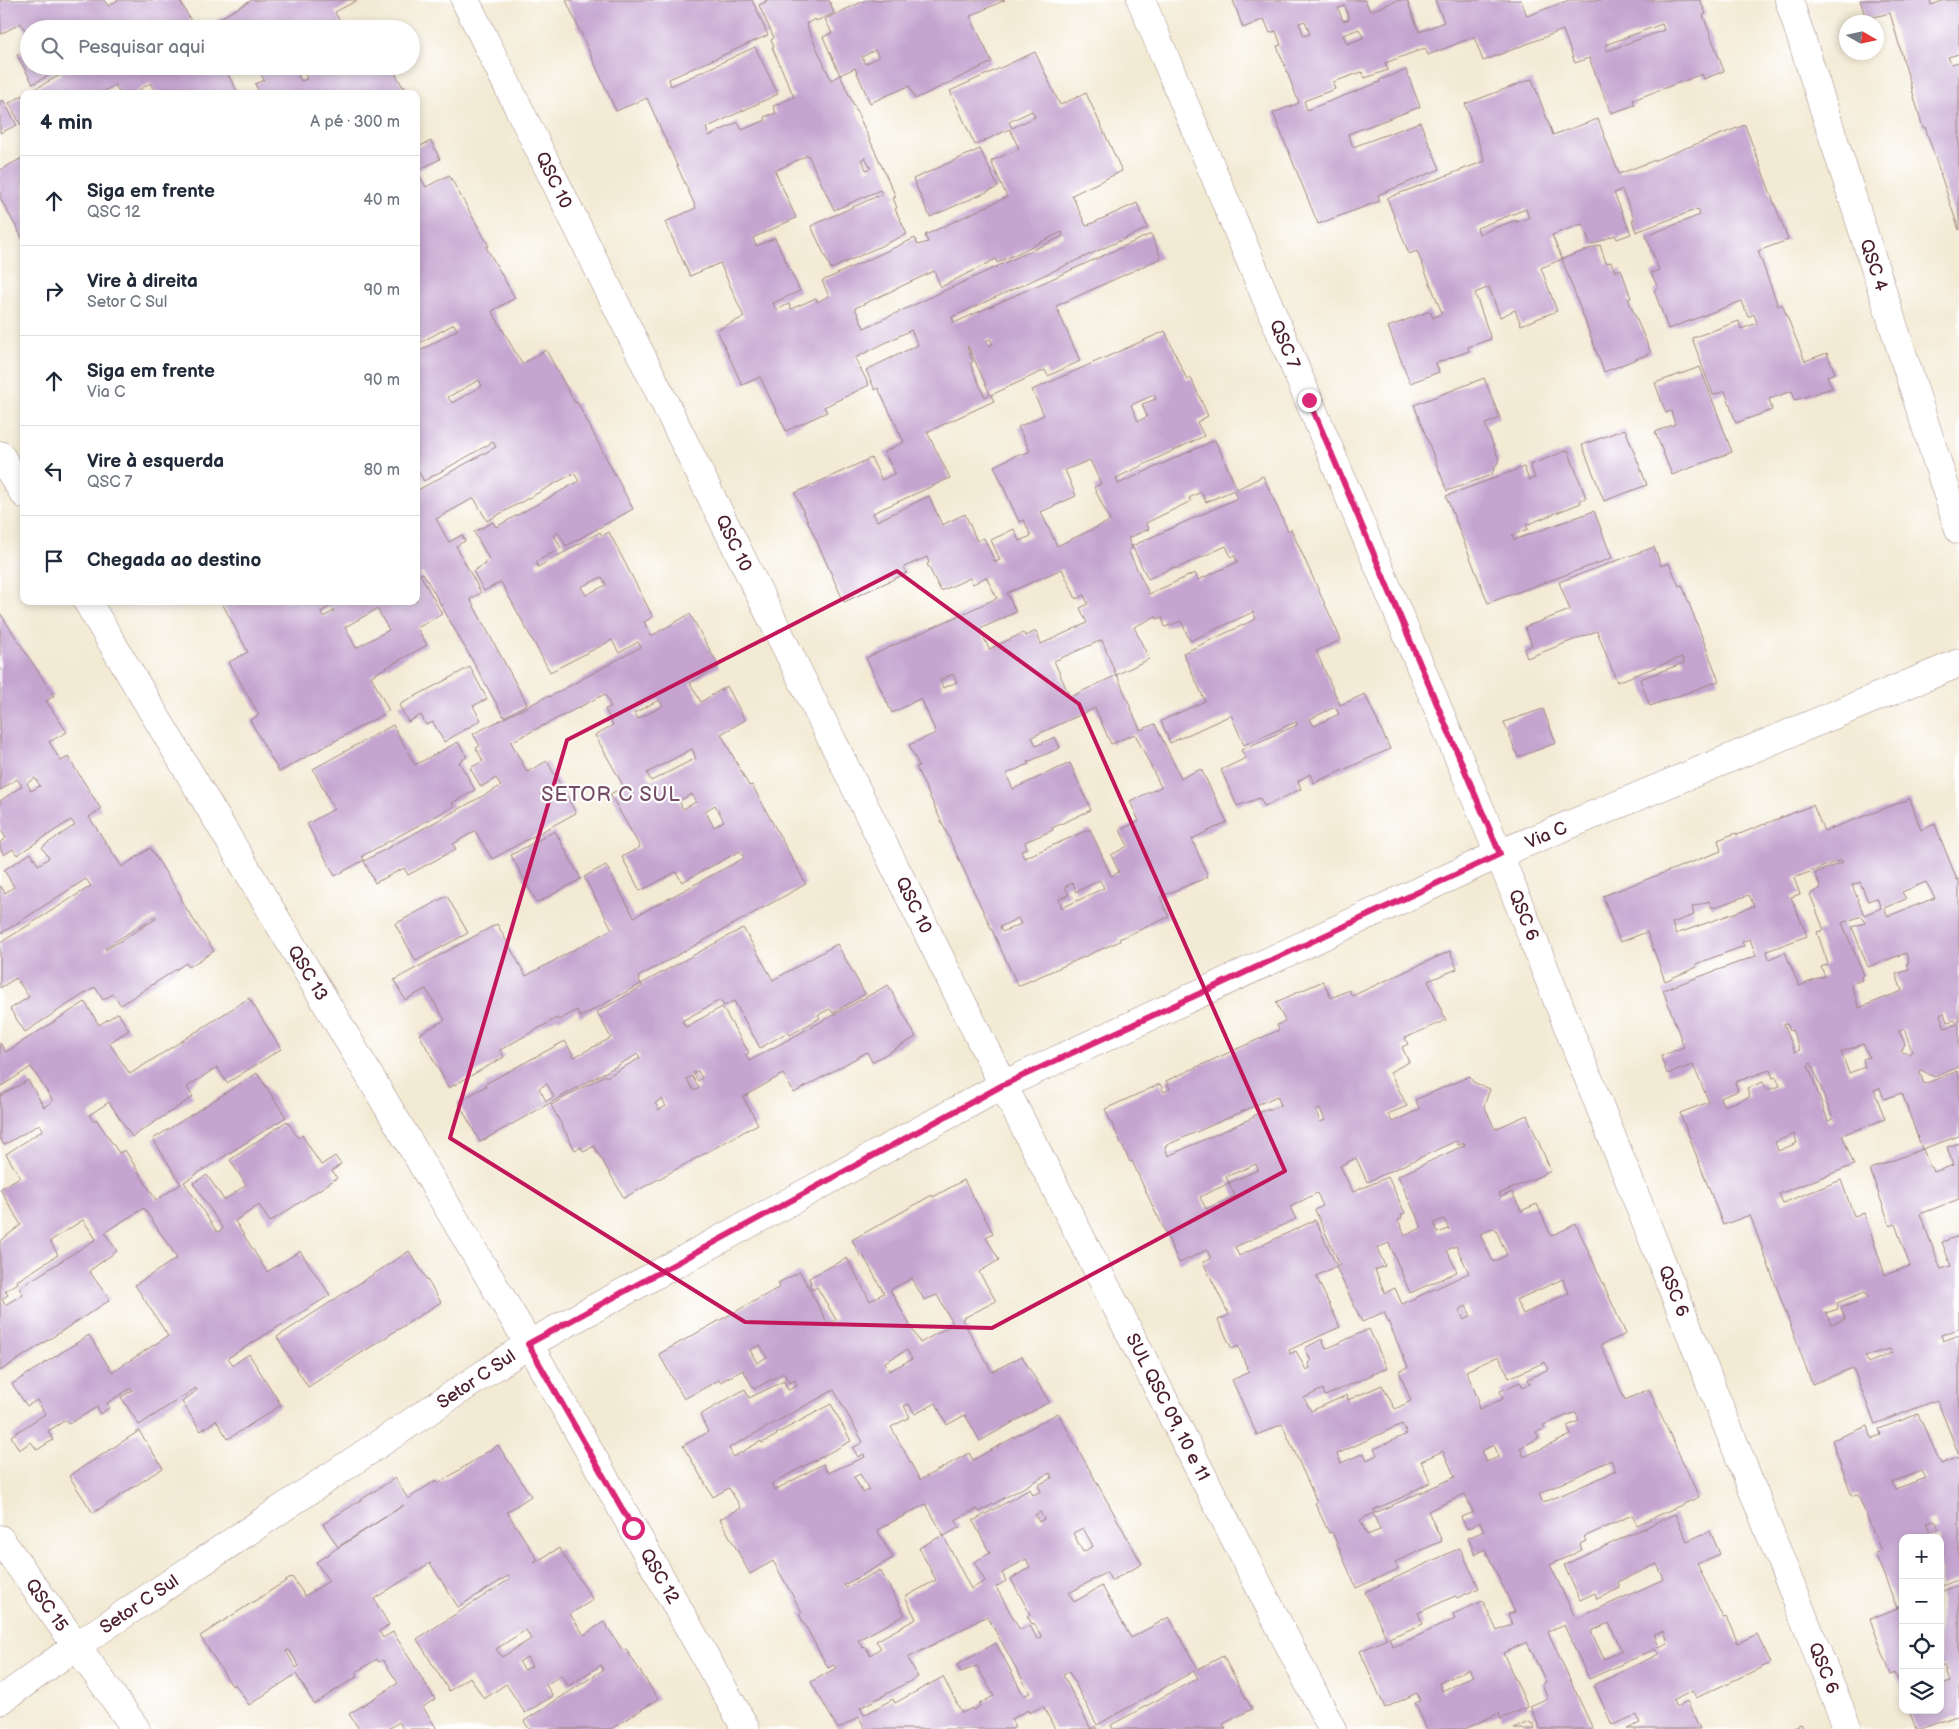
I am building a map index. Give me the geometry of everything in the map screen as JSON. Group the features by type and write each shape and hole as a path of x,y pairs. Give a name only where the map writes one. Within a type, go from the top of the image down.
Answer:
{"street":[{"name":"QSC 10","path":"464,0 1003,1085"},
{"name":"QSC 7","path":"1141,0 1500,854"},
{"name":"QSC 4","path":"1789,0 1959,530"},
{"path":"0,454 20,487"},
{"name":"QSC 13","path":"89,605 528,1344"},
{"name":"Via C","path":"1003,1085 1500,854 1959,663"},
{"name":"QSC 6","path":"1500,854 1848,1729"},
{"name":"Setor C Sul","path":"0,1700 76,1646 528,1344 1003,1085"},
{"name":"SUL QSC 09, 10 e 11","path":"1003,1085 1332,1729"},
{"name":"QSC 12","path":"528,1344 746,1729"},
{"name":"QSC 15","path":"0,1538 136,1729"}],"highlighted area":[{"path":"897,571 1079,704 1285,1171 992,1328 745,1322 450,1138 567,740"}],"building":[{"path":"0,0 104,0 108,6 118,0 183,0 180,1 190,20 20,20 20,24 1,34"},
{"path":"252,0 358,0 335,12 339,20 217,20"},
{"path":"566,0 752,0 768,35 669,79 671,86 755,47 778,94 706,128 709,136 738,122 742,130 766,120 764,117 776,113 773,106 794,97 772,47 774,46 771,40 774,38 759,5 766,2 765,0 829,0 834,13 806,24 831,80 840,75 896,197 893,198 897,208 895,209 907,234 831,269 811,226 882,194 880,190 834,210 808,155 775,171 796,218 753,238 756,246 775,238 800,291 773,303 776,310 789,304 791,309 816,298 817,302 829,296 822,281 915,238 918,245 928,242 925,235 1007,197 991,161 1019,149 1010,129 975,145 950,91 1035,52 1060,105 1086,93 1122,171 1072,195 1086,226 1137,203 1148,228 952,317 954,323 1151,234 1161,258 1056,306 1080,361 1048,376 1045,370 991,395 994,401 927,432 950,478 873,513 877,521 929,496 942,525 965,514 977,541 984,538 995,562 1000,560 991,540 1014,529 1019,541 1031,536 1024,520 1019,522 994,466 1021,453 1022,455 1030,451 1018,427 1044,415 1032,390 1165,331 1187,380 1191,378 1208,416 1197,422 1204,436 1116,478 1118,484 1215,440 1237,489 1263,476 1288,531 1291,529 1341,640 1316,651 1340,705 1365,694 1390,749 1314,783 1310,774 1298,781 1301,789 1270,804 1264,806 1260,798 1237,806 1221,770 1246,758 1241,750 1297,725 1296,722 1244,745 1231,715 1170,743 1161,721 1205,701 1183,653 1256,619 1253,612 1190,641 1181,621 1165,627 1162,617 1157,619 1156,616 1134,627 1149,659 1116,675 1102,640 1054,661 1070,697 1117,675 1140,730 1155,724 1181,778 1201,769 1227,822 1192,839 1208,877 1160,897 1169,917 1018,986 916,767 919,766 909,745 936,733 921,698 892,713 866,658 997,598 986,577 973,584 970,578 941,591 927,564 929,563 927,557 904,567 907,573 844,602 795,493 871,458 882,480 895,473 884,452 904,442 878,388 875,390 866,370 918,345 911,330 855,358 869,385 824,407 827,412 786,431 760,377 742,385 717,330 744,317 720,263 690,276 665,222 696,208 647,98 616,111","holes":["1032,111 1035,117 1012,128 1009,122","865,157 871,168 866,170 862,159","1062,232 1063,236 864,328 855,308 934,271 941,287 996,259 997,263","990,339 993,344 989,346 986,341","968,346 990,394 985,397 970,363 973,362","1154,395 1156,399 1142,404 1147,417 1138,421 1131,405","1090,460 1101,484 1094,487 1110,521 1057,546 1041,512 1076,496 1065,470","1234,490 1238,498 1132,546 1148,579 1226,546 1231,557 1234,555 1238,562 1198,580 1195,573 1149,594 1128,550 1132,548 1128,538 1149,529 1146,523 1191,501 1189,498 1201,492 1206,502","1062,569 1076,599 1084,595 1088,604 1080,608 1087,623 1041,644 1036,631 1026,636 1023,633 989,649 980,629 1016,612 1007,593","953,674 957,682 943,688 940,680","1335,707 1339,714 1314,726 1310,719","1095,708 1111,744 1135,734 1161,787 1130,801 1139,821 1120,830 1128,846 1111,855 1119,872 1111,876 1090,829 1024,858 1021,851 1027,848 1025,842 1091,810 1070,763 1013,789 1006,774 1060,748 1055,737 1036,746 1032,737","1100,880 1104,888 1062,908 1059,899 1069,895 1065,887 1073,883 1076,892","1018,918 1021,924 1002,932 1000,927"]},
{"path":"866,0 1005,0 970,16 992,62 915,99 909,86 870,103 855,68 840,75 823,37 832,33 825,19","holes":["875,50 879,57 865,64 862,57"]},
{"path":"1233,0 1365,0 1370,11 1399,0 1407,0 1419,32 1444,22 1435,0 1521,0 1527,16 1569,0 1700,0 1706,14 1703,15 1724,71 1704,79 1702,74 1633,100 1635,105 1611,113 1589,58 1575,63 1563,30 1483,61 1474,37 1428,55 1425,48 1385,63 1388,70 1365,78 1362,72 1333,82 1335,89 1304,101 1307,110 1406,70 1420,107 1348,134 1353,147 1420,122 1440,169 1378,195 1380,201 1318,224 1273,113 1299,103 1277,46 1281,45 1276,31 1270,33 1264,19 1243,28","holes":["1345,6 1349,19 1343,21 1338,8","1305,21 1310,34 1304,36 1299,23","1662,24 1664,30 1607,51 1605,45","1359,29 1363,38 1347,44 1343,35"]},
{"path":"1860,0 1930,0 1931,5 1945,0 1959,0 1959,54 1948,57 1951,64 1959,62 1959,230 1925,127 1923,128 1890,13 1865,15"},
{"path":"28,75 49,75 33,84"},
{"path":"60,75 228,75 237,90 154,90 150,83 139,90 118,90 115,85 107,90 33,90"},
{"path":"261,75 298,75 301,81 307,79 305,75 396,75 407,90 258,90 255,84 264,80"},
{"path":"1532,79 1553,135 1598,119 1619,174 1745,125 1788,240 1758,251 1778,306 1782,304 1805,361 1827,353 1835,373 1827,376 1832,388 1795,400 1792,391 1769,399 1772,410 1736,423 1725,391 1713,395 1692,338 1739,321 1741,329 1757,323 1754,314 1748,317 1742,301 1668,329 1654,290 1658,288 1651,273 1659,270 1646,236 1700,215 1698,209 1636,232 1632,220 1634,219 1622,190 1614,193 1631,234 1617,239 1615,235 1591,245 1582,224 1552,235 1562,259 1541,268 1557,311 1521,325 1515,310 1500,317 1489,287 1475,293 1491,339 1468,347 1469,351 1436,363 1439,372 1410,383 1388,327 1430,311 1433,318 1442,313 1417,251 1409,254 1387,198 1485,161 1465,104","holes":["1526,209 1529,218 1516,222 1516,220 1479,234 1477,228"]},
{"path":"20,97 20,124 9,103"},
{"path":"3,100 17,125 0,133 0,101"},
{"path":"431,141 440,159 420,169 420,146"},
{"path":"980,149 998,187 930,217 913,179"},
{"path":"20,159 20,234 0,198 0,170"},
{"path":"449,175 489,246 486,247 515,298 492,311 522,364 546,350 575,403 577,402 633,509 566,546 558,532 554,535 561,548 536,562 538,567 600,532 602,536 609,532 653,617 644,622 651,636 690,614 719,667 690,683 701,702 727,686 745,720 721,734 749,786 752,785 806,884 638,977 641,984 580,1017 577,1010 559,1020 557,1018 500,1050 504,1057 449,1088 419,1034 445,1020 426,989 405,1000 394,980 497,924 526,976 612,929 584,877 593,872 606,865 634,917 744,858 740,851 682,882 676,872 640,891 622,857 640,847 610,794 624,787 595,735 613,725 605,709 611,707 605,694 511,742 527,772 547,761 576,813 492,859 475,831 453,844 456,849 408,875 404,868 375,883 364,861 501,786 496,778 481,787 470,768 483,761 476,748 480,746 473,734 549,697 641,647 638,642 619,653 612,640 550,672 501,582 484,591 473,571 485,564 484,562 489,559 474,532 493,522 496,527 579,481 574,473 487,521 474,498 436,519 449,542 462,535 465,541 456,546 481,593 470,599 527,704 504,717 423,573 420,574 420,489 496,447 493,442 424,481 420,474 420,351 457,330 454,324 420,343 420,176 426,187","holes":["479,380 482,386 452,403 448,397","602,577 606,585 586,595 581,587","659,700 663,706 638,719 634,713","692,749 696,758 651,781 647,773","692,794 696,802 683,809 679,801","715,805 724,821 714,827 705,811"]},
{"path":"1600,245 1606,263 1611,262 1615,272 1621,269 1631,298 1628,299 1651,353 1604,372 1562,259"},
{"path":"1700,367 1732,452 1672,475 1655,432 1675,424 1671,411 1666,413 1655,383"},
{"path":"1484,378 1500,418 1485,424 1499,460 1491,475 1447,491 1414,405"},
{"path":"1625,429 1647,485 1604,501 1582,445"},
{"path":"1568,450 1586,498 1580,500 1581,503 1526,525 1528,529 1512,535 1514,540 1594,511 1612,558 1488,603 1446,496 1524,467 1529,480 1535,478 1530,465"},
{"path":"1654,547 1661,566 1669,563 1679,586 1682,585 1719,681 1650,706 1640,679 1684,663 1682,657 1617,682 1597,631 1527,658 1524,649 1532,645 1525,627 1570,610 1559,582"},
{"path":"420,574 442,614 417,628 427,645 371,676 389,711 279,772 250,720 259,715 229,662 248,652 223,605 420,605","holes":["331,606 334,611 323,617 321,612","377,609 389,630 356,648 345,627"]},
{"path":"0,613 54,696 46,701 67,732 49,742 61,761 68,757 101,809 89,817 122,867 150,848 214,951 189,967 186,963 121,1005 113,994 103,1000 95,987 25,1032 10,1009 29,997 16,978 0,988 0,943 91,886 86,879 0,934 0,885 5,893 14,887 4,870 31,853 38,865 49,858 42,847 75,825 71,820 17,855 13,849 4,855 0,848 0,842 6,838 0,829 0,801 22,786 17,779 0,790","holes":["35,778 40,786 31,791 27,783","155,916 157,918 106,950 105,948"]},
{"path":"470,667 487,699 473,706 481,720 444,742 433,722 426,725 421,715 408,722 399,705"},
{"path":"1543,709 1556,743 1518,757 1504,722"},
{"path":"393,725 415,765 458,742 467,757 459,762 475,790 452,803 454,806 362,856 364,860 335,876 307,824 334,809 313,769"},
{"path":"1910,799 1921,830 1935,824 1957,880 1959,879 1959,1067 1934,1077 1921,1070 1920,1073 1924,1084 1957,1071 1959,1076 1959,1136 1922,1149 1902,1093 1884,1099 1880,1088 1874,1090 1885,1119 1842,1135 1854,1165 1779,1194 1783,1203 1841,1180 1854,1216 1864,1213 1885,1275 1910,1266 1895,1224 1890,1226 1870,1169 1923,1149 1934,1172 1953,1165 1947,1147 1959,1143 1959,1199 1920,1214 1941,1269 1951,1266 1942,1242 1959,1236 1959,1329 1941,1335 1943,1341 1959,1335 1959,1455 1937,1400 1875,1424 1853,1368 1812,1384 1750,1215 1723,1225 1680,1113 1709,1102 1693,1065 1667,1074 1661,1056 1684,1047 1663,990 1756,956 1750,939 1742,942 1744,946 1696,964 1697,967 1665,981 1647,932 1620,942 1603,896 1721,851 1718,840 1736,833 1737,835 1813,805 1824,831","holes":["1841,860 1843,862 1815,873 1821,888 1810,894 1824,930 1817,932 1828,964 1821,967 1825,976 1799,986 1785,952 1769,959 1767,951 1807,936 1791,897 1800,894 1794,878","1860,882 1868,901 1877,898 1881,908 1864,915 1852,885","1926,882 1935,898 1888,916 1884,908 1906,899 1902,892","1749,895 1754,906 1676,934 1672,923 1694,915 1692,907 1709,901 1712,908","1862,916 1865,923 1852,927 1868,967 1906,953 1909,970 1896,974 1902,991 1859,1008 1851,984 1862,980 1861,977 1864,975 1842,923","1944,1013 1947,1022 1955,1020 1957,1024 1945,1028 1940,1015","1784,1024 1787,1024 1790,1031 1792,1030 1800,1050 1795,1052","1904,1029 1912,1051 1909,1054 1901,1052 1905,1044 1899,1031","1863,1044 1869,1057 1863,1059 1865,1067 1849,1073 1841,1052","1811,1063 1833,1119 1828,1121 1808,1065","1770,1070 1773,1078 1776,1077 1780,1086 1767,1090 1763,1082 1747,1088 1750,1097 1724,1106 1720,1098 1738,1091 1735,1082","1794,1134 1797,1143 1778,1151 1775,1142","1865,1292 1868,1298 1841,1308 1845,1319 1831,1324 1826,1313 1838,1309 1837,1303","1890,1349 1892,1353 1868,1363 1865,1356"]},
{"path":"555,831 581,879 537,903 511,855"},
{"path":"447,896 468,933 416,961 395,924"},
{"path":"743,928 773,980 837,944 865,994 833,1013 830,1009 818,1015 820,1018 790,1035 788,1032 760,1048 734,1001 724,1006 720,1000 682,1021 686,1027 722,1007 749,1053 745,1055 749,1061 888,985 916,1037 872,1062 867,1052 794,1093 783,1074 743,1097 758,1124 624,1198 594,1146 584,1152 581,1147 575,1150 551,1105 640,1058 638,1054 480,1142 458,1102 486,1086 485,1084 565,1041 574,1057 611,1038 597,1012 643,986 641,984","holes":["698,1071 702,1078 698,1081 693,1073","692,1076 699,1088 694,1091 687,1079","547,1084 554,1097 546,1101 539,1088","662,1099 666,1106 659,1110 655,1103"]},
{"path":"1450,951 1457,969 1428,981 1446,1020 1405,1038 1408,1044 1402,1047 1409,1062 1390,1072 1407,1106 1388,1114 1392,1122 1420,1109 1415,1100 1470,1076 1473,1082 1490,1089 1484,1106 1495,1129 1527,1115 1551,1171 1499,1194 1500,1197 1512,1192 1521,1211 1537,1204 1551,1236 1576,1224 1626,1334 1601,1345 1625,1400 1649,1389 1699,1497 1637,1525 1632,1515 1584,1537 1586,1541 1580,1544 1582,1550 1550,1565 1576,1619 1664,1579 1657,1564 1618,1582 1620,1588 1597,1599 1595,1593 1580,1600 1564,1565 1675,1514 1687,1541 1710,1531 1720,1554 1697,1564 1723,1618 1726,1617 1738,1643 1757,1634 1771,1663 1696,1698 1692,1691 1673,1701 1676,1707 1687,1701 1700,1729 1627,1729 1640,1723 1637,1715 1612,1725 1594,1685 1659,1654 1655,1649 1589,1679 1564,1625 1548,1632 1593,1729 1540,1729 1530,1706 1548,1698 1542,1684 1546,1682 1527,1642 1503,1653 1528,1707 1501,1719 1499,1713 1465,1729 1427,1729 1415,1703 1420,1701 1417,1693 1385,1708 1360,1651 1387,1639 1365,1592 1460,1548 1479,1588 1457,1598 1455,1596 1418,1613 1423,1624 1389,1638 1393,1647 1455,1619 1453,1614 1483,1601 1497,1631 1512,1624 1508,1614 1515,1612 1485,1549 1475,1554 1468,1538 1484,1531 1480,1522 1467,1529 1461,1517 1473,1512 1465,1494 1428,1511 1442,1541 1395,1562 1398,1569 1356,1588 1332,1532 1329,1533 1315,1503 1317,1502 1282,1424 1257,1435 1232,1380 1249,1372 1238,1346 1232,1349 1218,1320 1229,1315 1203,1262 1211,1259 1207,1250 1179,1263 1132,1161 1130,1162 1105,1109 1160,1084 1164,1092 1170,1089 1166,1081 1279,1030 1277,1025 1285,1021 1276,1002 1323,981 1331,998 1349,990 1352,996","holes":["1277,1096 1281,1105 1269,1110 1269,1108 1254,1117 1168,1156 1165,1146","1320,1109 1325,1120 1320,1122 1316,1111","1456,1141 1458,1145 1465,1143 1465,1145 1398,1176 1422,1228 1405,1235 1398,1220 1405,1213 1388,1177 1353,1192 1340,1166 1356,1158 1367,1182","1256,1164 1258,1170 1229,1183 1226,1177","1229,1183 1235,1196 1206,1209 1200,1197","1317,1193 1323,1206 1315,1210 1340,1265 1336,1267 1362,1322 1384,1312 1408,1367 1399,1371 1411,1401 1395,1409 1382,1385 1348,1400 1347,1395 1311,1411 1304,1398 1323,1389 1325,1396 1387,1368 1369,1329 1326,1349 1322,1339 1305,1348 1311,1361 1308,1363 1310,1368 1306,1370 1296,1351 1290,1354 1289,1350 1340,1327 1316,1276 1337,1266 1315,1220 1239,1256 1235,1247 1296,1219 1290,1207","1444,1219 1449,1229 1438,1233 1434,1223","1495,1228 1507,1255 1493,1262 1480,1234","1389,1243 1410,1293 1457,1272 1447,1250 1456,1246 1469,1273 1402,1304 1395,1288 1385,1293 1375,1270 1385,1266 1377,1248","1563,1279 1569,1293 1523,1314 1516,1300","1466,1306 1471,1316 1464,1320 1459,1310","1499,1356 1509,1378 1545,1362 1549,1369 1528,1379 1530,1384 1523,1387 1520,1382 1500,1391 1503,1399 1479,1409 1477,1402 1479,1401 1466,1371","1576,1412 1579,1421 1567,1426 1571,1435 1524,1457 1520,1448 1539,1438 1536,1432 1545,1429 1543,1425","1402,1424 1407,1434 1374,1449 1377,1455 1367,1460 1364,1453 1341,1463 1337,1454","1494,1445 1499,1457 1486,1462 1481,1451","1443,1451 1455,1477 1375,1513 1373,1510 1412,1493 1431,1482 1421,1461","1611,1460 1616,1471 1543,1503 1539,1494","1373,1513 1380,1530 1367,1535 1360,1520","1609,1623 1622,1651 1604,1659 1591,1631","1664,1631 1668,1643 1659,1647 1654,1634","1469,1669 1473,1676 1442,1691 1439,1683"]},
{"path":"249,998 281,1049 227,1083 217,1067 187,1087 193,1097 132,1137 109,1102 89,1115 93,1121 96,1119 119,1153 125,1150 156,1200 181,1184 153,1139 257,1073 286,1117 184,1182 217,1232 223,1229 193,1183 207,1175 224,1200 246,1185 230,1160 287,1121 298,1138 302,1135 321,1165 335,1156 341,1164 332,1171 337,1178 270,1222 259,1205 235,1221 267,1272 300,1251 330,1295 228,1358 233,1365 249,1354 281,1405 228,1439 216,1420 201,1431 182,1402 197,1390 196,1388 139,1425 121,1397 133,1390 131,1388 107,1403 109,1408 100,1414 97,1407 69,1424 66,1420 48,1431 53,1440 37,1450 31,1442 19,1450 11,1436 45,1414 37,1400 27,1406 12,1384 89,1335 112,1372 168,1336 135,1285 177,1258 144,1208 113,1227 105,1233 117,1251 89,1271 110,1300 0,1371 0,1241 21,1225 0,1189 20,1177 6,1154 43,1130 40,1124 4,1145 0,1138 0,1096 28,1080 44,1107 53,1101 31,1067 0,1087 0,1043 6,1052 85,1002 99,1025 118,1013 129,1030 109,1043 130,1074","holes":["83,1220 96,1239 19,1288 23,1294 5,1305 2,1299 8,1295 5,1291 18,1283 17,1281 58,1255 50,1241"]},
{"path":"964,1180 993,1233 986,1237 999,1260 979,1272 996,1301 962,1319 992,1372 1022,1356 1049,1402 980,1441 965,1415 947,1425 936,1403 915,1414 909,1404 904,1406 910,1417 891,1427 920,1480 969,1453 973,1460 1058,1413 1142,1564 1111,1581 1107,1572 1069,1593 1074,1602 1102,1586 1131,1638 1169,1617 1198,1669 1223,1656 1252,1709 1223,1724 1226,1729 1113,1729 1111,1725 1198,1678 1194,1671 1097,1725 1069,1672 1063,1675 1091,1729 1055,1729 1043,1706 1029,1713 1028,1710 1011,1719 1015,1727 1012,1729 865,1729 859,1717 838,1729 811,1682 836,1668 834,1665 828,1668 799,1614 802,1612 773,1561 750,1574 720,1519 741,1508 729,1488 713,1497 683,1446 708,1432 700,1415 745,1389 749,1398 784,1381 788,1390 797,1386 795,1380 789,1383 784,1373 754,1389 743,1370 720,1382 719,1380 684,1399 659,1354 780,1287 778,1283 800,1272 828,1324 836,1320 817,1287 812,1290 809,1278 847,1258 870,1301 884,1293 863,1255 861,1257 852,1240 932,1195 933,1197","holes":["912,1278 924,1300 937,1295 953,1324 920,1343 890,1290","760,1345 767,1357 757,1363 750,1350","907,1350 912,1359 889,1371 885,1362","834,1390 863,1442 853,1448 858,1457 864,1454 865,1457 828,1473 823,1464 775,1490 771,1484 851,1441 831,1404 762,1443 761,1441 733,1457 729,1448","1050,1473 1052,1478 1038,1485 1041,1491 1033,1495 1030,1489 973,1521 990,1553 974,1562 985,1581 971,1589 943,1535 919,1548 936,1580 905,1597 916,1619 876,1641 881,1648 870,1655 866,1647 863,1648 858,1640 905,1615 880,1570 846,1588 844,1585 893,1558 877,1530 926,1504 944,1536 960,1527 955,1520 977,1509 979,1512","860,1474 869,1490 863,1493 854,1477","1040,1512 1044,1519 1039,1522 1035,1515","1083,1528 1093,1546 1083,1552 1073,1533","1026,1559 1030,1567 1011,1579 1030,1614 1027,1616 1032,1624 1034,1623 1042,1637 1037,1639 1030,1625 1020,1630 996,1587 1006,1581 1002,1573","987,1616 1030,1693 1024,1696 996,1643 957,1665 961,1672 977,1666 994,1696 979,1704 980,1706 973,1710 972,1708 962,1713 943,1677 895,1703 893,1699 864,1715 860,1708 918,1677 908,1658"]},
{"path":"409,1251 441,1302 308,1387 277,1337"},
{"path":"1918,1414 1941,1464 1959,1457 1959,1579 1944,1585 1944,1534 1899,1534 1899,1607 1897,1608 1875,1553 1881,1551 1858,1495 1852,1496 1832,1440 1868,1426 1872,1439 1881,1435 1879,1429","holes":["1922,1471 1926,1478 1895,1489 1892,1482","1935,1520 1939,1529 1931,1532 1927,1522"]},
{"path":"139,1431 163,1468 93,1513 69,1476"},
{"path":"498,1445 531,1496 507,1512 538,1560 534,1563 559,1548 593,1600 570,1614 584,1635 604,1622 623,1651 626,1649 658,1699 611,1729 529,1729 524,1721 603,1670 601,1665 568,1686 561,1675 546,1685 553,1696 525,1713 506,1684 484,1699 470,1677 449,1691 417,1639 510,1579 508,1576 458,1607 430,1563 374,1599 389,1625 379,1631 383,1638 393,1632 435,1699 423,1707 437,1729 403,1729 399,1722 391,1729 359,1729 349,1714 398,1683 383,1660 379,1662 377,1659 356,1672 358,1676 314,1704 296,1674 249,1705 235,1684 232,1686 200,1636 292,1577 305,1596 329,1581 316,1562 404,1505 338,1547 323,1524 395,1478 408,1499 436,1480 439,1483","holes":["526,1630 531,1639 502,1657 496,1649","289,1650 299,1666 296,1668 286,1651","527,1657 532,1666 525,1670 519,1662"]},
{"path":"1959,1585 1959,1715 1916,1729 1910,1714 1944,1714 1944,1683 1950,1681 1944,1666 1944,1591"},
{"path":"1899,1607 1899,1683 1895,1673 1891,1675 1870,1619"},
{"path":"1528,1722 1533,1724 1535,1729 1514,1729"},
{"path":"1800,1724 1803,1729 1789,1729"}],"district":[{"name":"SETOR C SUL","path":"611,794"}],"route":[{"path":"633,1528 528,1344 1003,1085 1500,854 1309,400"}]}
